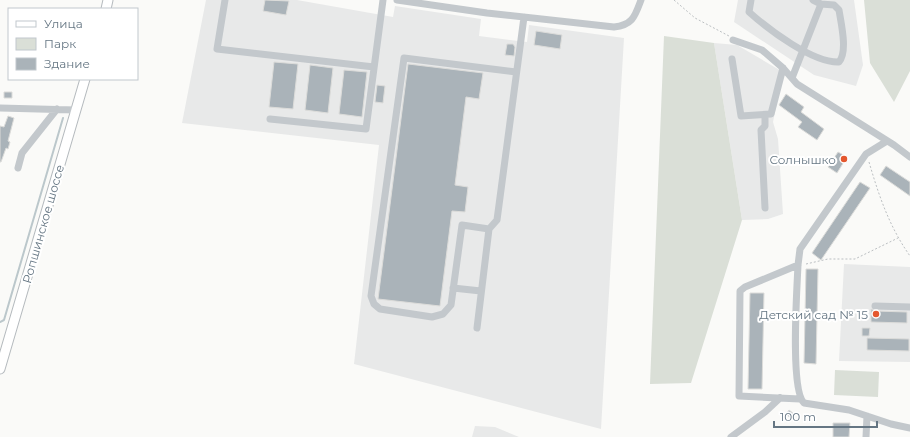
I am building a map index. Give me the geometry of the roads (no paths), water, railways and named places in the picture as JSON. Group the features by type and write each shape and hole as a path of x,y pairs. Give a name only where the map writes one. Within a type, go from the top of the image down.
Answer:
{"main road":[{"name":"Ропшинское шоссе","path":"0,369 85,80"}],"street":[{"path":"225,0 217,49 374,67"},
{"path":"270,119 366,129 383,0"},
{"path":"397,0 614,27 628,24 633,19 641,0"},
{"path":"751,0 749,12 766,27 802,50 832,62 839,62 843,58 844,48 839,10 834,5 821,4 813,0"},
{"path":"795,81 802,50 821,4"},
{"path":"477,328 489,229 497,220 524,17"},
{"path":"733,40 762,50 783,68 795,81 910,157"},
{"path":"489,229 462,225 451,305 443,314 432,317 380,309 376,307 371,296 404,58 516,72"},
{"path":"732,59 741,116 765,116 770,114 783,68"},
{"path":"0,108 76,110"},
{"path":"18,168 22,153 57,109"},
{"path":"765,116 765,126 761,130 765,208"},
{"path":"887,141 866,154 800,249 798,265 796,371 800,399 804,403 849,410 891,424 910,428"},
{"path":"798,265 745,287 740,291 739,396 800,399"},
{"path":"453,288 481,291"},
{"path":"875,306 910,307"},
{"path":"731,437 765,412 780,398"},
{"path":"866,437 867,416"}],"waterway":[{"path":"0,322 4,320 63,118"}],"place":[{"name":"Солнышко","path":"844,159"},
{"name":"Детский сад № 15","path":"876,314"}]}
